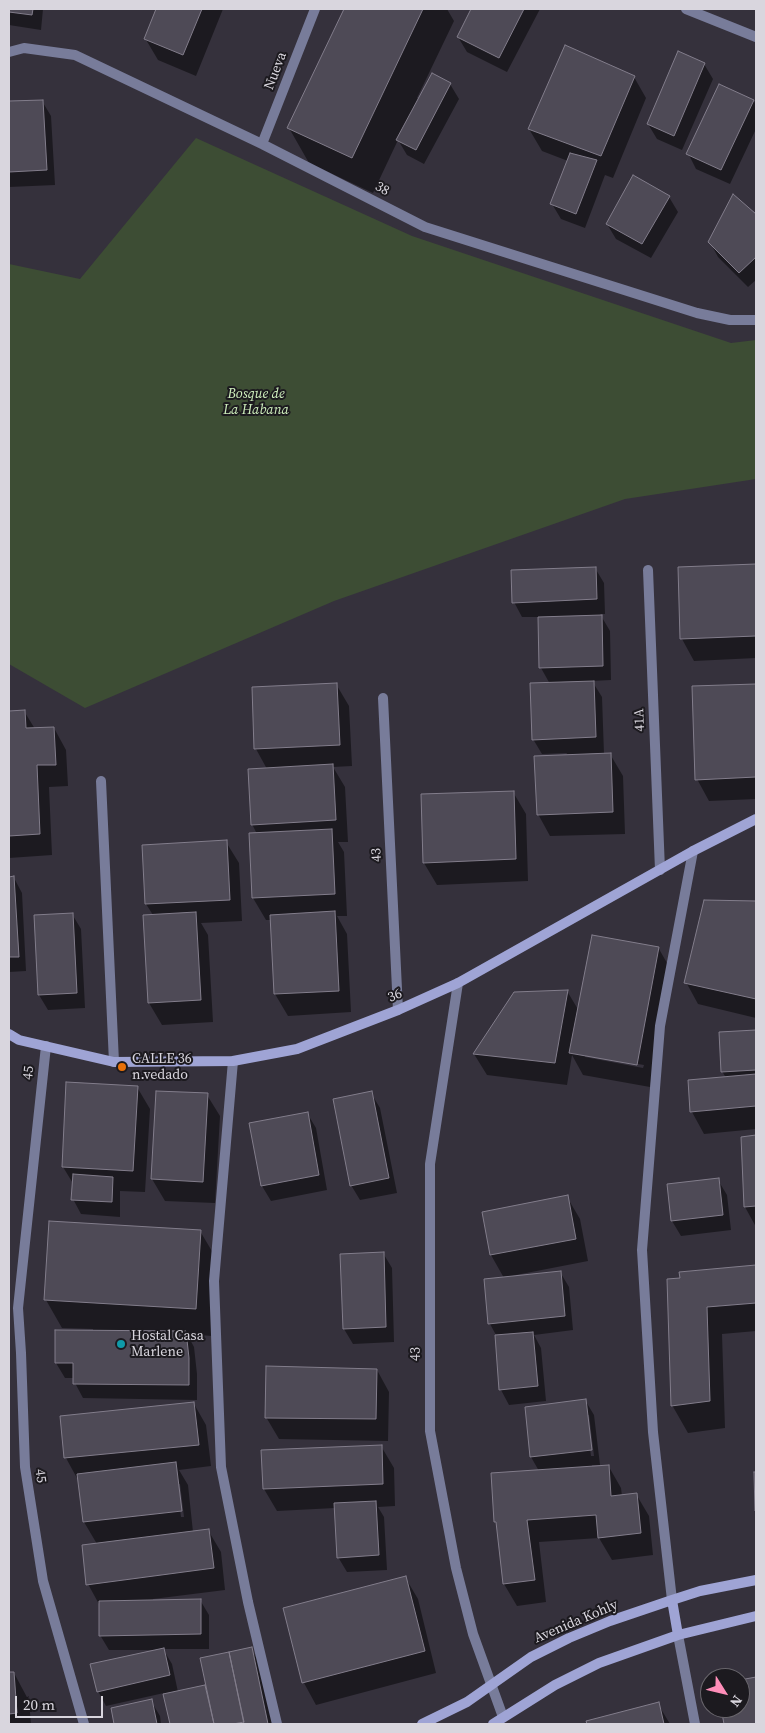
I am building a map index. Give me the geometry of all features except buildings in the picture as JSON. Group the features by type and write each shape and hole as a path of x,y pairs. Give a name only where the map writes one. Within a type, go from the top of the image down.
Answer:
{"street":[{"name":"Nueva","path":"262,144 315,9"},
{"path":"686,9 756,37"},
{"name":"38","path":"9,52 24,48 75,55 262,144 424,227 696,313 730,320 756,320"},
{"name":"41A","path":"648,570 660,870"},
{"name":"43","path":"383,698 398,1010"},
{"path":"102,781 114,1062"},
{"name":"36","path":"9,1034 14,1041 46,1046 114,1062 233,1061 298,1049 398,1010 458,983 693,851 756,819"},
{"path":"693,851 660,1026 642,1250 653,1432 672,1600 694,1724"},
{"name":"43","path":"458,983 430,1164 430,1431 456,1568 473,1634 490,1686 503,1717"},
{"name":"45","path":"46,1046 18,1308 25,1467 43,1581 84,1724"},
{"path":"233,1061 214,1281 221,1466 248,1602 277,1724"},
{"name":"Avenida Kohly","path":"422,1724 467,1702 531,1657 568,1638 610,1621 700,1591 756,1580"},
{"path":"492,1724 555,1685 599,1664 678,1635 756,1616"}],"green space":[{"name":"Bosque de La Habana","path":"196,138 412,236 731,343 756,340 756,479 625,499 334,601 85,708 9,664 9,264 80,279"}],"place":[{"name":"CALLE 36 n.vedado","path":"122,1067"},
{"name":"Hostal Casa Marlene","path":"121,1344"}]}
